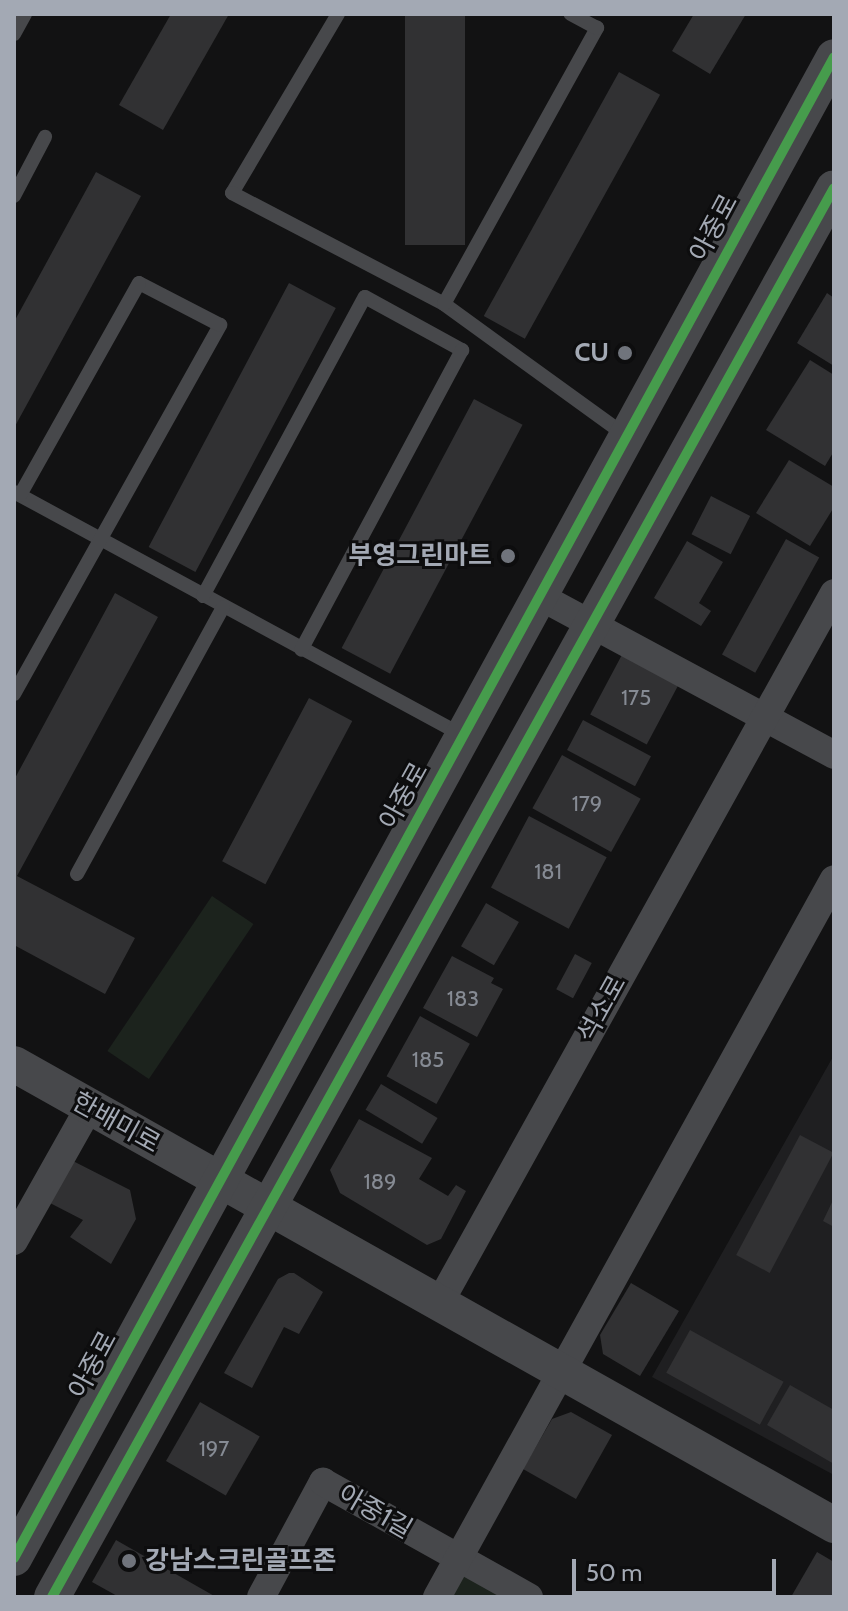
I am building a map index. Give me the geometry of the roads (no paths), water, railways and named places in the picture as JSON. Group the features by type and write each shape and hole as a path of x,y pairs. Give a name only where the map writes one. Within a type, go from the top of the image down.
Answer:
{"street":[{"name":"아중로","path":"14,1558 463,735 629,438 766,177 834,57"},
{"path":"52,1597 592,624 829,207"},
{"name":"석소로","path":"440,1302 763,715 834,593"},
{"path":"541,597 834,755"},
{"path":"437,1597 834,879"},
{"name":"한배미로","path":"14,1064 218,1182"},
{"path":"14,1241 89,1108"},
{"path":"218,1182 564,1371 834,1525"},
{"name":"아중1길","path":"261,1597 323,1482 529,1597"}],"lane":[{"path":"14,34 25,14"},
{"path":"338,14 232,193 444,304 629,438"},
{"path":"444,304 597,28 571,14"},
{"path":"14,196 45,137"},
{"path":"14,694 100,540 220,325 139,283 17,494 100,540 301,650 463,735"},
{"path":"203,596 365,297 462,350 301,650"},
{"path":"77,874 223,607"}],"place":[{"name":"CU","path":"625,353"},
{"name":"부영그린마트","path":"508,556"},
{"name":"강남스크린골프존","path":"129,1561"}]}
